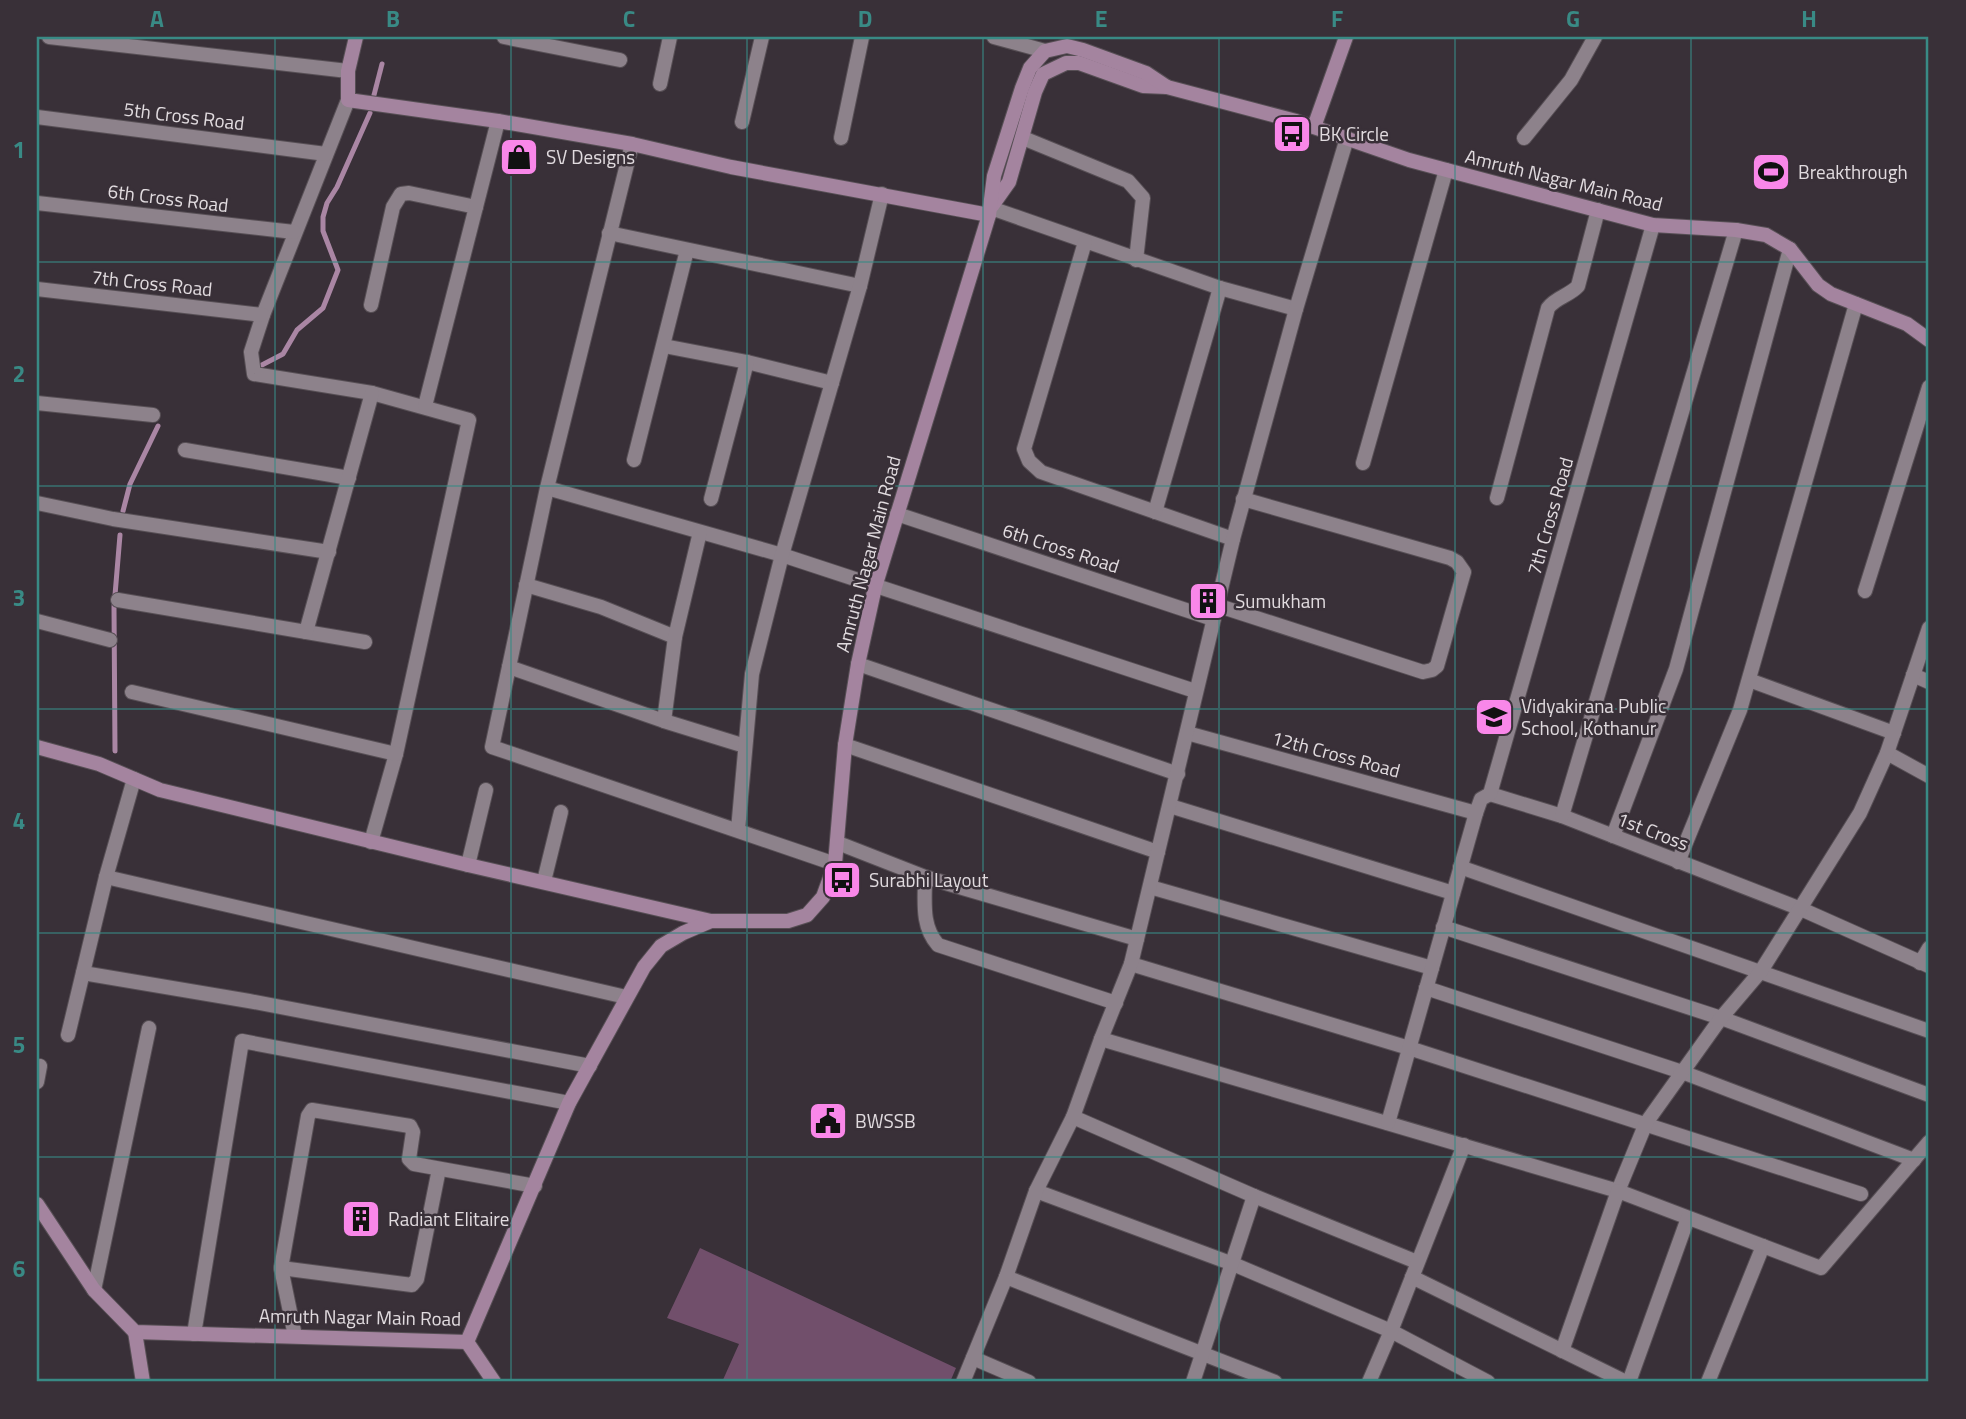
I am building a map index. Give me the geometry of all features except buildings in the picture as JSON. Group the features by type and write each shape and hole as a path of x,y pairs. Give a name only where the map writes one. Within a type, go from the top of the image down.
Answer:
{"main road":[{"path":"356,37 348,71 348,100 498,121 632,144 731,167 990,211"},
{"path":"1314,127 1346,37"},
{"name":"Amruth Nagar Main Road","path":"135,1332 467,1342 569,1103 644,967 661,946 711,921 788,921 807,915 823,897 835,864 845,745 858,664 875,587 990,211 994,176 1030,68 1045,51 1084,43 1146,73 1167,87"},
{"name":"Amruth Nagar Main Road","path":"990,211 1009,182 1035,92 1043,74 1066,62 1079,63 1143,86 1167,87 1314,127 1409,160 1653,225 1736,230 1766,235 1790,249 1818,285 1831,294 1907,324 1929,340"},
{"path":"37,747 99,764 160,790 711,921"},
{"path":"37,1204 94,1290 135,1332 144,1382"},
{"path":"467,1342 494,1382"}],"street":[{"path":"49,37 348,71"},
{"path":"660,84 670,37"},
{"path":"742,122 762,37"},
{"path":"841,138 862,37"},
{"path":"994,37 1045,51"},
{"path":"1524,138 1571,80 1595,37"},
{"path":"513,38 620,60"},
{"path":"348,100 263,315 251,352 254,374 372,393 469,420 396,754 371,842"},
{"name":"5th Cross Road","path":"37,117 327,154"},
{"path":"425,407 498,121"},
{"path":"1023,138 1128,181 1143,198 1136,260"},
{"path":"963,1382 1006,1277 1036,1191 1073,1117 1131,964 1243,499 1347,138"},
{"path":"632,144 547,488 492,747 835,864"},
{"path":"1363,463 1446,170"},
{"path":"371,305 393,206 401,194 409,193 476,207"},
{"path":"737,830 752,674 782,555 860,286 882,194"},
{"name":"6th Cross Road","path":"37,203 294,232"},
{"path":"1497,498 1548,308 1553,300 1574,291 1578,286 1598,210"},
{"path":"990,211 1220,288 1296,309"},
{"name":"7th Cross Road","path":"1388,1123 1476,813 1481,799 1490,794 1653,225"},
{"path":"1562,816 1736,230"},
{"path":"609,233 860,286"},
{"path":"1085,242 1024,449 1029,461 1041,472 1233,539"},
{"path":"1613,836 1676,669 1790,249"},
{"path":"634,460 687,250"},
{"path":"1155,512 1220,288"},
{"name":"7th Cross Road","path":"37,289 263,315"},
{"path":"1678,862 1740,710 1856,304"},
{"path":"664,346 747,362 832,383"},
{"path":"711,499 747,362"},
{"path":"1865,591 1929,387"},
{"path":"306,632 372,393"},
{"path":"37,403 153,415"},
{"path":"185,450 349,478"},
{"path":"547,488 782,555 1195,691"},
{"name":"6th Cross Road","path":"897,514 1215,612 1423,672 1437,666 1464,572 1457,562 1243,499"},
{"path":"37,503 113,519 329,552"},
{"path":"664,721 675,637 700,532"},
{"path":"526,585 601,607 675,637"},
{"path":"118,600 365,642"},
{"path":"37,621 110,640"},
{"path":"1562,1351 1618,1191 1646,1123 1721,1018 1761,971 1860,813 1887,753 1929,628"},
{"path":"858,664 1178,774"},
{"path":"509,667 664,721 746,746"},
{"path":"1913,675 1929,682"},
{"path":"1749,680 1894,733"},
{"path":"132,692 396,754"},
{"name":"12th Cross Road","path":"1186,733 1476,813"},
{"path":"845,745 1158,852"},
{"path":"1887,753 1929,776"},
{"path":"68,1035 106,877 134,779"},
{"path":"468,865 486,790"},
{"name":"1st Cross","path":"1490,794 1562,816 1801,909 1925,964"},
{"path":"1170,806 1453,893"},
{"path":"544,881 561,812"},
{"path":"838,843 925,877 1137,939"},
{"path":"1460,867 1929,1031"},
{"path":"106,877 626,996"},
{"path":"925,877 926,926 938,945 1116,1003"},
{"path":"1150,887 1432,968"},
{"path":"1443,927 1721,1018 1929,1095"},
{"path":"1925,964 1929,948"},
{"path":"1131,964 1409,1048 1861,1194"},
{"path":"83,973 249,1001 590,1066"},
{"path":"1426,988 1682,1072 1914,1160"},
{"path":"94,1290 149,1028"},
{"path":"1101,1039 1618,1191 1821,1268 1929,1142"},
{"path":"194,1334 242,1041 569,1103"},
{"path":"37,1082 40,1066"},
{"path":"295,1336 281,1268 308,1116 312,1110 407,1124 413,1132 410,1162 535,1186"},
{"path":"1073,1117 1417,1262"},
{"path":"1369,1382 1464,1145"},
{"path":"281,1268 412,1285 417,1279 439,1169"},
{"path":"1036,1191 1233,1264 1391,1331 1488,1382"},
{"path":"1193,1382 1254,1195"},
{"path":"1412,1277 1628,1382 1688,1218"},
{"path":"1708,1382 1763,1246"},
{"path":"1006,1277 1275,1382"},
{"path":"973,1358 1029,1382"}],"shaded area":[{"path":"700,1248 956,1368 950,1382 722,1382 739,1344 667,1318"}],"waterway":[{"path":"374,95 382,64"},
{"path":"260,366 283,354 297,330 323,308 338,270 323,231 323,217 327,203 337,187 370,113"},
{"path":"123,511 130,484 158,426"},
{"path":"115,751 114,607 120,535"}],"place":[{"name":"BK Circle","path":"1292,134"},
{"name":"SV Designs","path":"519,157"},
{"name":"Breakthrough","path":"1771,172"},
{"name":"Sumukham","path":"1208,601"},
{"name":"Vidyakirana Public School, Kothanur","path":"1494,717"},
{"name":"Surabhi Layout","path":"842,880"},
{"name":"BWSSB","path":"828,1121"},
{"name":"Radiant Elitaire","path":"361,1219"}]}
